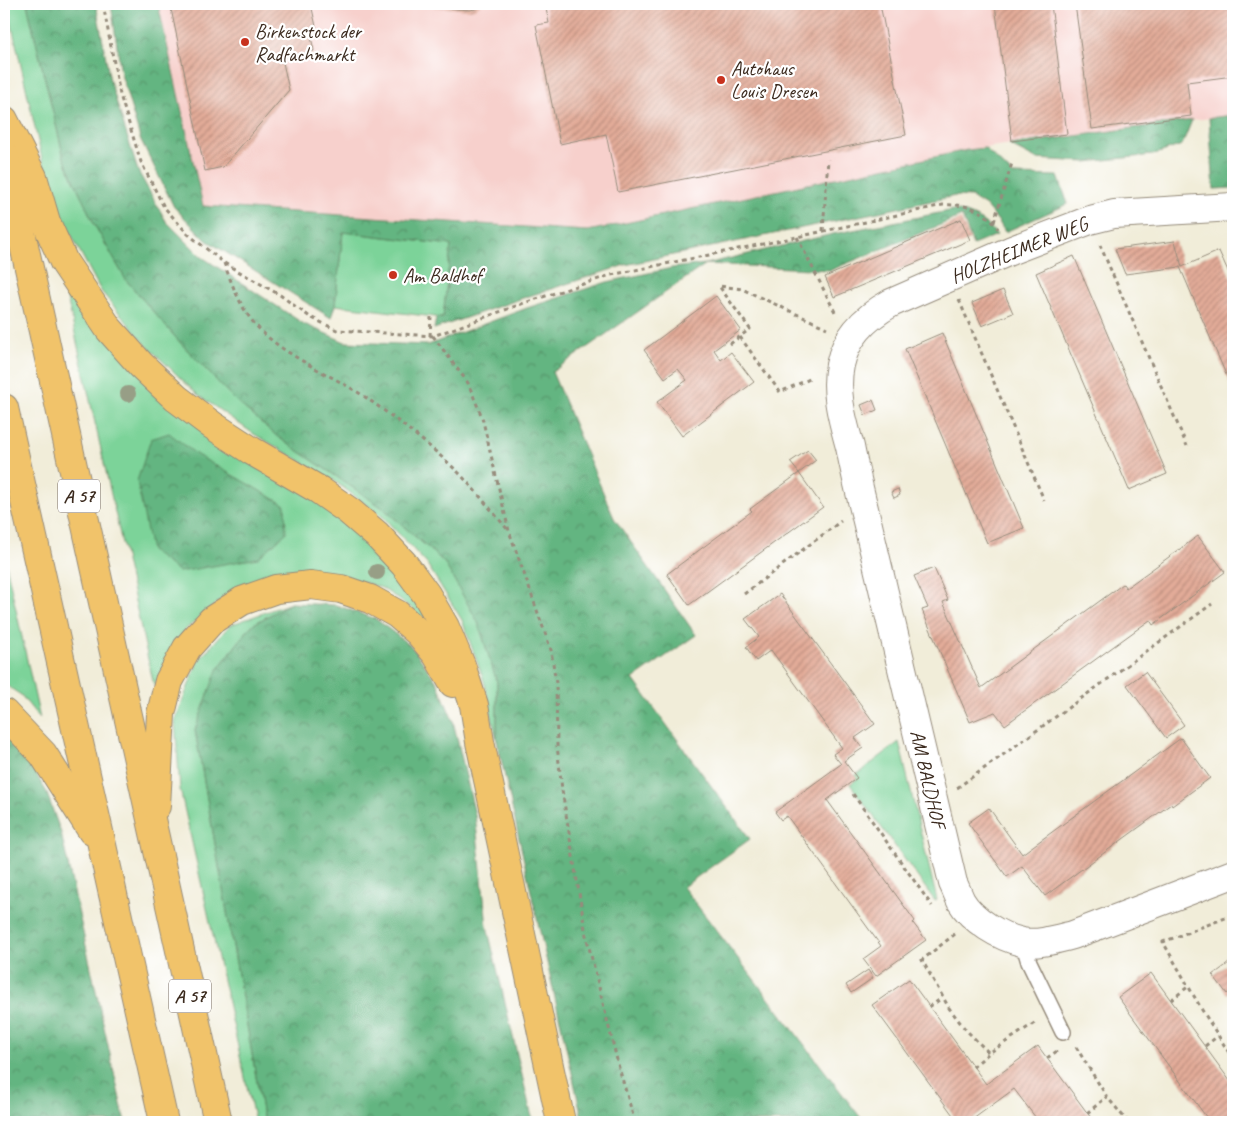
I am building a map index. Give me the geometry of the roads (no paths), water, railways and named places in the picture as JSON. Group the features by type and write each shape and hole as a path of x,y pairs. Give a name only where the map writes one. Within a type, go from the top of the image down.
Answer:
{"highway":[{"path":"4,120 33,177 46,222 64,262 109,329 176,398 212,425 319,490 349,511 377,535 404,564 426,594 440,619 461,665 474,705 480,742 561,1122"},
{"name":"A 57","path":"4,154 218,1122"},
{"name":"A 57","path":"4,408 164,1122"},
{"path":"154,837 161,714 169,681 187,648 212,620 242,601 276,589 311,585 341,589 370,599 397,614 419,633 437,655 451,679 461,708 480,742"},
{"path":"4,713 43,754 102,846"}],"street":[{"name":"HOLZHEIMER WEG","path":"840,365 850,339 874,313 891,303 1065,228 1114,214 1233,207"},
{"name":"AM BALDHOF","path":"840,365 839,402 953,883 961,902 976,918 996,931 1023,942 1047,941 1073,935 1233,874"}],"lane":[{"path":"1023,942 1029,962 1063,1032"}],"place":[{"name":"Birkenstock der Radfachmarkt","path":"245,42"},
{"name":"Autohaus Louis Dresen","path":"721,80"},
{"name":"Am Baldhof","path":"393,275"}]}
